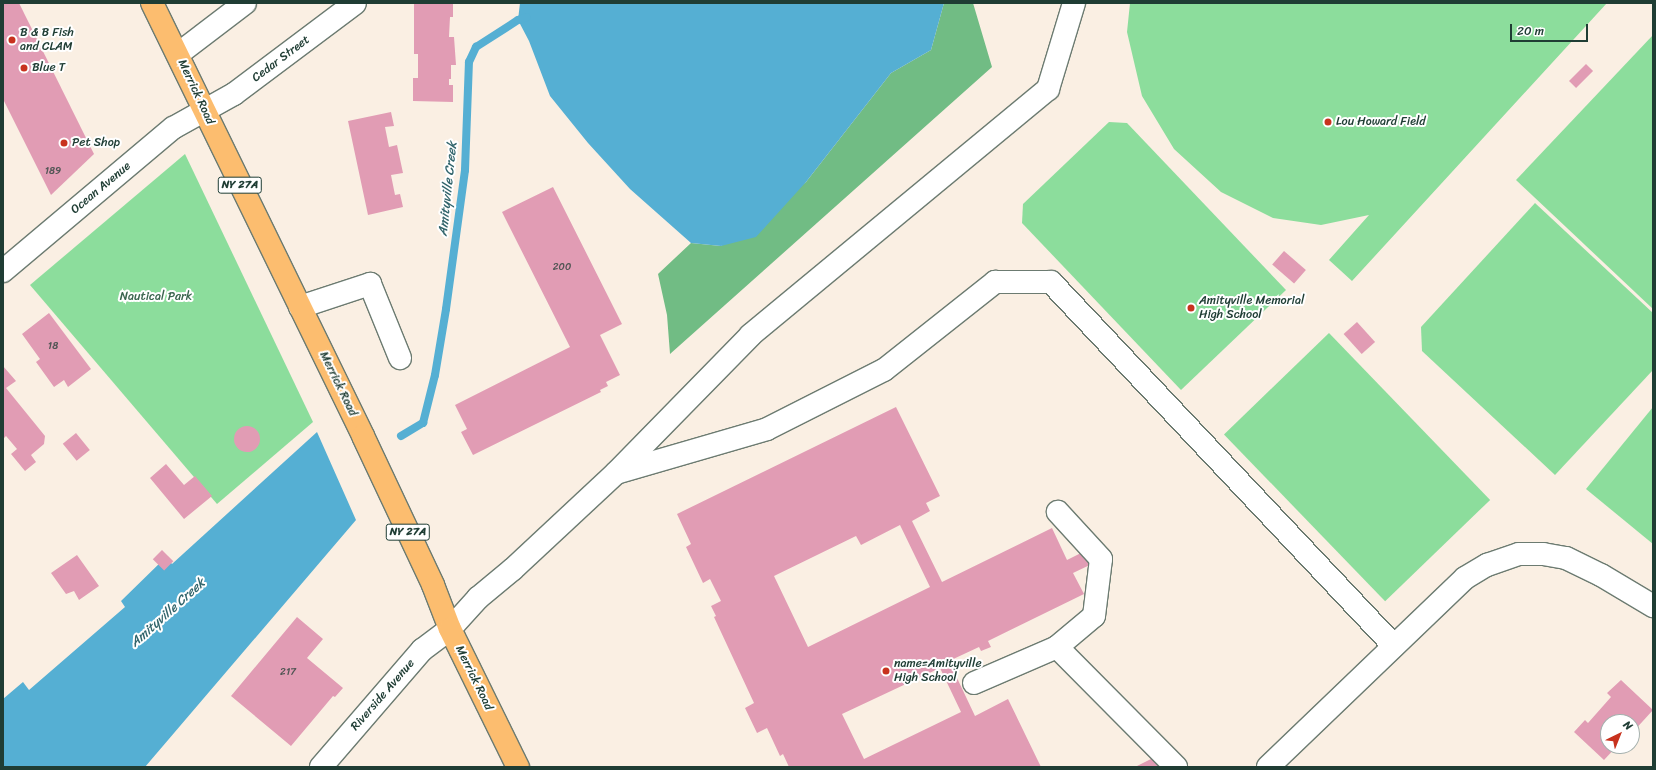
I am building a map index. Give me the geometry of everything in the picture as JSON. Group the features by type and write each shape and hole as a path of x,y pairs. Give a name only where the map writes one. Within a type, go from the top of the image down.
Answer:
{"main road":[{"name":"Merrick Road","path":"152,3 300,307 433,585 450,629 518,767"}],"street":[{"path":"178,54 245,3"},
{"name":"Cedar Street","path":"204,111 234,94 355,3"},
{"name":"Riverside Avenue","path":"321,767 422,650 450,629 478,598 513,569 616,473 751,335 1048,89 1074,3"},
{"name":"Ocean Avenue","path":"3,271 173,128 204,111"},
{"path":"616,473 767,428 877,374 995,282 1051,282 1394,646"},
{"path":"300,307 370,284 400,358"},
{"path":"974,683 1057,647 1094,616 1101,559 1058,512"},
{"path":"1268,767 1465,578 1487,565 1519,554 1543,554 1566,558 1601,575 1653,606"},
{"path":"1057,647 1176,767"}],"green space":[{"path":"944,3 973,3 992,67 670,354 667,315 658,274 691,243 721,246 806,182 891,73 931,50"},
{"name":"Lou Howard Field","path":"1130,3 1607,3 1352,281 1329,260 1369,215 1321,225 1273,218 1221,192 1174,149 1142,96 1127,32"},
{"path":"1653,35 1653,309 1516,180"},
{"path":"1109,122 1127,123 1286,290 1181,390 1022,223 1023,204"},
{"name":"Nautical Park","path":"185,154 313,422 217,504 30,285"},
{"path":"1535,203 1653,313 1653,370 1555,475 1422,351 1421,327"},
{"path":"1329,333 1490,500 1385,601 1224,434"},
{"path":"1653,407 1653,544 1586,489"}],"water":[{"path":"520,3 944,3 931,50 891,73 806,182 756,237 721,246 691,243 630,189 588,143 550,96 529,41 518,20"},
{"path":"317,432 356,520 145,767 3,767 3,699 23,682 29,690 125,607 121,601 166,557 172,564"}],"building":[{"path":"3,3 19,3 94,154 51,195 3,99"},
{"path":"414,3 453,4 453,17 450,17 449,37 454,37 456,65 451,65 451,79 449,79 449,85 453,85 453,102 413,101 413,78 418,78 418,54 414,54"},
{"path":"1586,64 1593,71 1576,88 1569,81"},
{"path":"391,112 394,126 385,127 389,147 397,145 403,173 391,175 395,195 400,194 403,207 368,215 348,121"},
{"path":"553,187 622,324 600,335 620,375 606,382 608,386 600,390 601,392 473,455 461,432 467,429 455,405 570,347 502,212"},
{"path":"1284,251 1306,270 1294,284 1272,265"},
{"path":"49,313 91,369 68,387 64,380 54,387 36,362 40,359 22,334"},
{"path":"1357,322 1375,342 1362,354 1344,334"},
{"path":"3,366 16,381 6,388 45,436 44,444 31,455 36,462 25,471 11,454 17,449 6,436 3,439"},
{"path":"896,407 940,496 926,503 930,511 912,521 942,582 1052,528 1067,560 1087,550 1094,563 1073,573 1084,594 988,641 991,647 981,651 979,647 949,661 975,716 1008,699 1041,767 789,767 783,754 780,756 767,728 757,733 745,708 754,703 714,617 716,616 711,606 721,601 710,579 703,583 686,547 691,544 677,514","holes":["900,525 930,587 808,647 774,576 856,536 861,545","940,668 961,712 864,759 842,714"]},
{"path":"247,426 256,430 260,439 256,448 247,452 238,448 234,439 238,430"},
{"path":"76,433 90,450 77,461 63,444"},
{"path":"166,464 184,485 195,476 212,496 184,519 150,478"},
{"path":"162,550 173,561 164,571 153,559"},
{"path":"77,555 99,586 79,600 74,591 66,594 51,573"},
{"path":"297,617 323,639 307,658 343,688 335,697 333,696 291,746 231,696"},
{"path":"1621,680 1653,710 1640,724 1640,714 1600,714 1600,754 1610,754 1604,760 1574,732 1585,720 1588,723 1611,697 1607,693"},
{"path":"1155,757 1159,767 1135,767"}],"waterway":[{"name":"Amityville Creek","path":"401,436 423,423 435,375 446,309 465,170 469,62 476,47 518,20 527,17"}],"place":[{"name":"B & B Fish and CLAM","path":"12,40"},
{"name":"Blue T","path":"24,68"},
{"name":"Lou Howard Field","path":"1328,122"},
{"name":"Pet Shop","path":"64,143"},
{"name":"Amityville Memorial High School","path":"1191,308"},
{"name":"name=Amityville High School","path":"886,671"}]}
